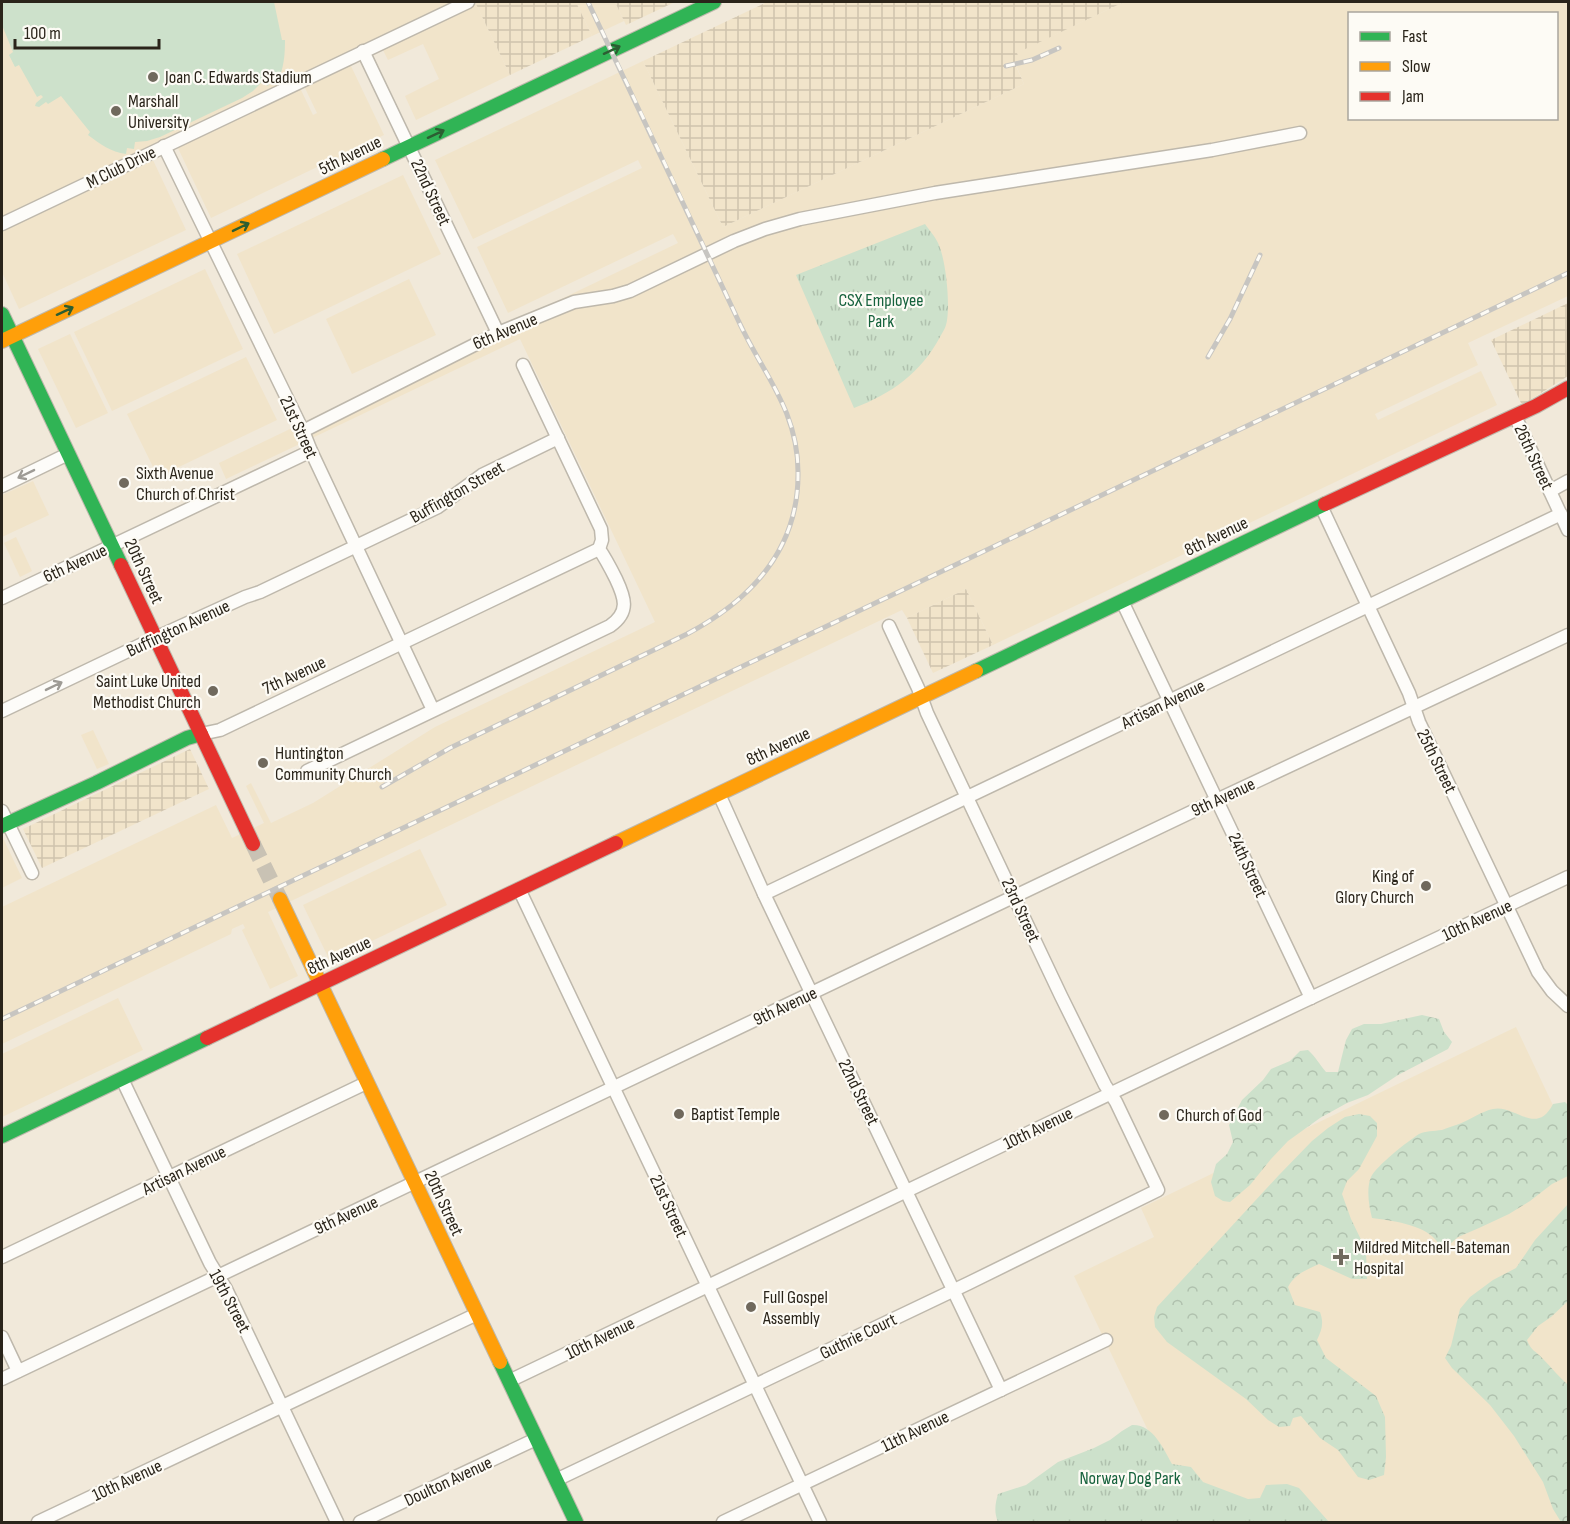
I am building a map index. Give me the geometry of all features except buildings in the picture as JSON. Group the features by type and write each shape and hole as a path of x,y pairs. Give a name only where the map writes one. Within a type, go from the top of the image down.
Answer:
{"main road":[{"name":"5th Avenue","path":"7,339 714,2"},
{"name":"20th Street","path":"2,314 7,339 68,454 253,844"},
{"name":"8th Avenue","path":"2,1136 1321,506 1536,406 1569,388"},
{"name":"7th Avenue","path":"3,820 96,783 187,738 201,734"},
{"name":"20th Street","path":"280,899 576,1522"}],"street":[{"name":"M Club Drive","path":"2,224 468,2"},
{"name":"22nd Street","path":"363,51 498,333"},
{"name":"6th Avenue","path":"303,431 498,333 574,302 630,291 714,250 784,223 887,201 1212,150 1300,133"},
{"name":"21st Street","path":"165,146 303,431 433,710"},
{"path":"307,771 610,626 618,619 624,605 623,593 610,565 599,549 602,540 601,529 523,365"},
{"name":"26th Street","path":"1515,416 1569,530"},
{"name":"Buffington Street","path":"356,546 438,507 482,475 558,438"},
{"name":"6th Avenue","path":"2,598 311,451"},
{"path":"2,486 68,454"},
{"path":"1550,491 1569,481"},
{"name":"25th Street","path":"1321,506 1409,693 1418,720 1539,972 1552,991 1569,1006"},
{"name":"Artisan Avenue","path":"764,894 1561,514"},
{"name":"Buffington Avenue","path":"2,711 356,546"},
{"name":"7th Avenue","path":"201,734 220,730 599,549"},
{"name":"24th Street","path":"1122,601 1311,998"},
{"name":"23rd Street","path":"889,626 927,713 1104,1085 1116,1102 1158,1190"},
{"name":"9th Avenue","path":"2,1379 1217,800 1569,635"},
{"name":"22nd Street","path":"719,794 764,894 1001,1390"},
{"path":"3,820 32,873"},
{"name":"10th Avenue","path":"509,1381 1569,877"},
{"name":"21st Street","path":"519,889 820,1522"},
{"name":"19th Street","path":"122,1079 210,1263 226,1289 337,1522"},
{"name":"Artisan Avenue","path":"2,1257 366,1083"},
{"name":"Guthrie Court","path":"556,1480 1158,1190"},
{"name":"10th Avenue","path":"38,1522 477,1314"},
{"path":"2,1337 18,1371"},
{"name":"11th Avenue","path":"723,1522 1106,1340"},
{"name":"Doulton Avenue","path":"360,1522 536,1439"}],"shaded area":[{"name":"Joan C. Edwards Stadium","path":"2,2 460,2 2,220"},
{"path":"475,2 576,2 592,36 510,75"},
{"path":"576,2 615,2 624,21 592,36"},
{"path":"615,2 675,2 626,25"},
{"path":"767,2 1124,2 1017,53 1020,61 1015,64 1024,84 723,227 643,61"},
{"path":"1124,2 1568,2 1568,296 1468,343 1478,365 1375,414 1378,420 1481,371 1497,405 993,645 966,589 907,618 902,610 268,912 298,976 270,989 242,930 245,928 243,924 232,929 231,934 2,1044 2,907 216,805 232,838 264,823 246,786 251,783 271,823 313,803 435,727 655,622 520,339 226,479 219,463 678,243 673,234 508,313 477,247 642,168 638,160 473,239 435,160 643,61 723,227 1024,84 1015,63 1016,53"},
{"path":"476,4 510,75 416,120 405,96 439,79 423,44 388,60 382,48"},
{"path":"350,64 384,135 211,218 177,146 300,88 313,115 317,113 304,86"},
{"name":"Marshall University","path":"152,158 186,230 19,309 2,272 2,230"},
{"path":"403,175 441,254 274,334 237,254"},
{"path":"205,269 243,349 112,411 74,332"},
{"path":"409,279 436,335 352,374 326,319"},
{"path":"1568,303 1568,376 1522,405 1491,340"},
{"path":"70,334 108,413 76,428 38,349"},
{"path":"246,357 277,420 158,477 127,414"},
{"path":"33,481 49,515 2,537 2,495"},
{"path":"16,537 32,571 20,577 4,543"},
{"path":"966,589 993,645 933,673 907,618"},
{"path":"93,730 109,764 97,769 81,735"},
{"path":"190,749 209,789 42,868 23,829"},
{"path":"2,839 22,878 2,888"},
{"path":"420,849 447,905 330,961 303,905"},
{"path":"118,998 143,1050 2,1117 2,1054"},
{"name":"Mildred Mitchell-Bateman Hospital","path":"1516,1027 1568,1137 1568,1522 1316,1522 1264,1514 1188,1514 1074,1276 1154,1237 1141,1208"}],"green space":[{"name":"Joan C. Edwards Stadium","path":"2,2 274,2 282,40 285,40 283,67 277,82 272,79 268,86 262,82 242,98 160,137 135,142 134,149 127,148 126,154 121,153 106,147 88,135 90,132 61,96 48,104 46,102 39,107 35,106 43,97 41,95 37,97 19,65 15,67 9,55 13,52 2,25"},
{"name":"CSX Employee Park","path":"925,224 937,240 941,250 948,296 946,326 924,361 904,381 854,408 796,275"},
{"path":"1422,1015 1439,1019 1444,1032 1452,1042 1448,1049 1398,1075 1368,1095 1347,1103 1320,1118 1288,1141 1250,1185 1230,1202 1215,1196 1211,1182 1216,1164 1227,1154 1233,1142 1229,1125 1242,1100 1271,1069 1290,1061 1300,1051 1308,1050 1326,1072 1338,1072 1346,1040 1352,1029 1364,1024 1381,1024"},
{"path":"1565,1102 1568,1105 1568,1176 1552,1184 1509,1214 1458,1237 1442,1251 1435,1239 1423,1230 1397,1222 1372,1218 1368,1192 1371,1177 1385,1160 1419,1134 1442,1130 1493,1109 1509,1111 1532,1119 1540,1118 1553,1104"},
{"path":"1359,1114 1370,1116 1377,1123 1377,1136 1359,1169 1347,1181 1342,1194 1366,1250 1367,1279 1352,1279 1319,1264 1305,1270 1288,1287 1295,1305 1320,1312 1322,1326 1317,1340 1326,1358 1376,1396 1385,1417 1384,1475 1369,1480 1358,1477 1338,1450 1320,1438 1301,1416 1293,1418 1290,1426 1279,1427 1268,1420 1246,1399 1167,1342 1155,1327 1154,1317 1157,1307 1312,1141 1345,1117"},
{"path":"1568,1204 1568,1301 1538,1326 1527,1340 1532,1349 1568,1385 1568,1522 1561,1522 1553,1509 1543,1482 1514,1436 1490,1405 1452,1368 1445,1358 1451,1346 1460,1309 1470,1297 1493,1280 1516,1268 1535,1240"},
{"name":"Norway Dog Park","path":"1132,1425 1146,1428 1161,1444 1172,1464 1191,1467 1203,1482 1248,1499 1260,1498 1266,1485 1287,1484 1299,1488 1329,1522 998,1522 995,1508 998,1494 1026,1485 1058,1462 1110,1440"}],"tunnel":[{"path":"253,844 280,899"}],"railway":[{"path":"382,787 450,748 687,634 710,620 751,588 767,569 790,525 796,500 798,472 796,450 786,411 748,341 588,2"},
{"path":"1006,66 1032,60 1059,48"},
{"path":"1208,357 1230,319 1260,255"},
{"path":"2,1019 1568,273"}],"traffic: fast":[{"path":"383,159 714,2"},
{"path":"2,314 121,565"},
{"path":"976,671 1325,504"},
{"path":"2,826 187,738 201,734"},
{"path":"2,1136 207,1038"},
{"path":"500,1362 576,1522"}],"traffic: slow":[{"path":"2,341 383,159"},
{"path":"616,843 976,671"},
{"path":"280,899 500,1362"}],"traffic: jam":[{"path":"1325,504 1536,406 1568,388"},
{"path":"121,565 253,844"},
{"path":"207,1038 616,843"}],"place":[{"name":"Joan C. Edwards Stadium","path":"153,77"},
{"name":"Marshall University","path":"116,111"},
{"name":"Sixth Avenue Church of Christ","path":"124,483"},
{"name":"Saint Luke United Methodist Church","path":"213,691"},
{"name":"Huntington Community Church","path":"263,763"},
{"name":"King of Glory Church","path":"1426,886"},
{"name":"Baptist Temple","path":"679,1114"},
{"name":"Church of God","path":"1164,1115"},
{"name":"Mildred Mitchell-Bateman Hospital","path":"1341,1257"},
{"name":"Full Gospel Assembly","path":"751,1307"}]}
